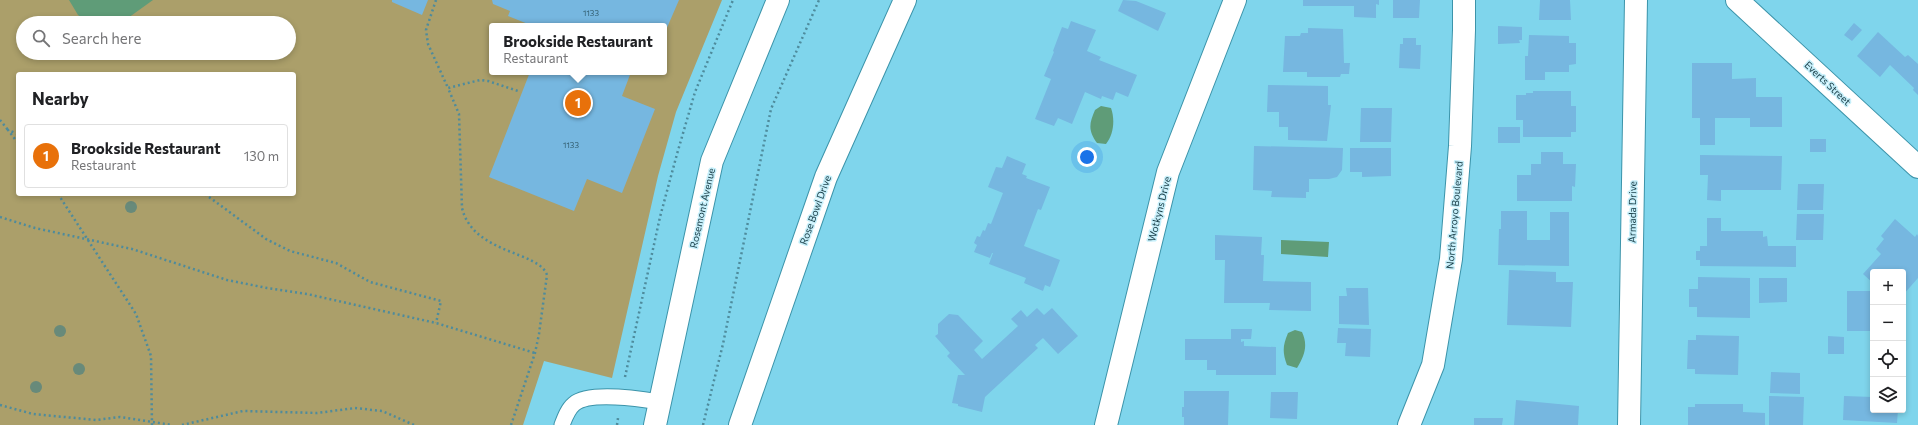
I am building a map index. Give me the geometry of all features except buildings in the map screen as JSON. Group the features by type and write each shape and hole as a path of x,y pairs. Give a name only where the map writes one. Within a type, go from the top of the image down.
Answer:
{"street":[{"name":"Rosemont Avenue","path":"655,425 712,161 778,0"},
{"name":"Rose Bowl Drive","path":"740,425 826,177 905,0"},
{"name":"Wotkyns Drive","path":"1106,425 1168,172 1235,0"},
{"name":"North Arroyo Boulevard","path":"1409,425 1433,365 1451,259 1460,146 1464,0"},
{"name":"Armada Drive","path":"1629,425 1636,0"},
{"name":"Everts Street","path":"1737,0 1918,167"}],"lane":[{"path":"562,425 565,415 575,403 589,399 622,396 660,402"}],"path":[{"path":"436,0 426,30 428,44 459,114 462,208 464,216 482,237 491,244 532,261 542,267 546,272 548,281 535,353 511,425"},
{"path":"617,425 660,217 677,154 695,92 733,0"},
{"path":"703,425 722,344 771,108 819,0"},
{"path":"448,88 480,80 488,80 518,91"},
{"path":"0,120 16,140"},
{"path":"8,130 16,133"},
{"path":"59,196 136,314 151,356 152,424"},
{"path":"208,196 266,239 290,251 336,263 370,282 441,301 436,323"},
{"path":"0,216 35,228 88,238 132,249 228,280 308,294 436,323 535,353"},
{"path":"0,405 33,414 96,420 120,417 152,424 172,425"},
{"path":"182,425 243,411 317,413 355,408 382,411 414,425"}],"shaded area":[{"path":"0,0 722,0 676,112 658,176 612,378 544,361 523,425 0,425"},
{"path":"69,0 153,0 131,16 78,15"},
{"path":"1101,106 1111,108 1113,117 1111,136 1106,144 1097,143 1090,127 1095,110"},
{"path":"1281,240 1329,242 1328,257 1281,254"},
{"path":"1295,330 1302,332 1305,341 1304,354 1297,368 1287,365 1284,356 1284,345 1288,333"}],"place":[{"name":"Brookside Restaurant","path":"578,103"}]}
